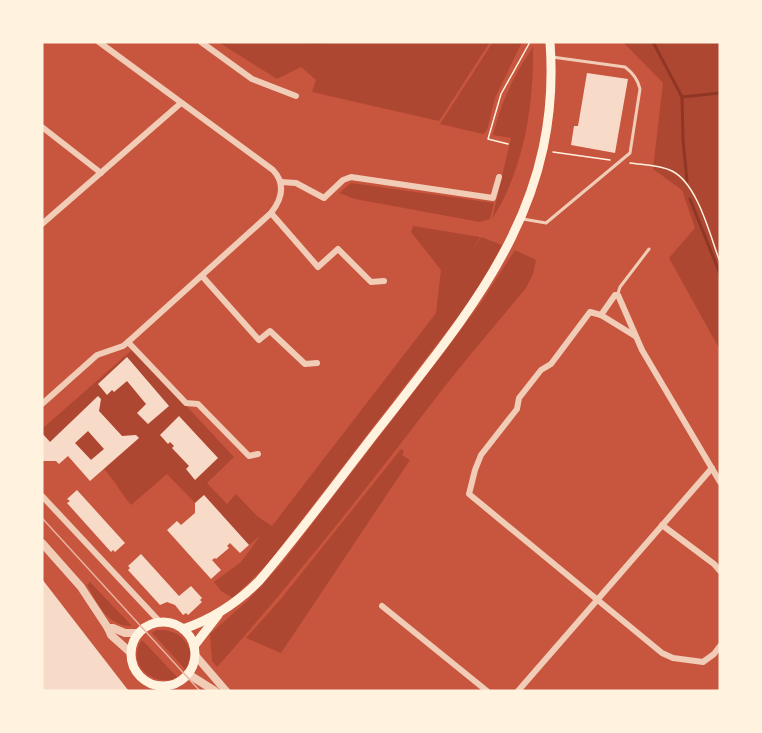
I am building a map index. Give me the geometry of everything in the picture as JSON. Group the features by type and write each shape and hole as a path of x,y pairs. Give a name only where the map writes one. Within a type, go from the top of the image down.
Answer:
{"main road":[{"path":"183,629 218,615 241,599 276,561 476,300 494,271 521,218 532,189 544,144 550,100 550,42"},
{"path":"194,651 183,629 172,624 161,623 139,633 133,643 131,653 134,667 145,681 162,689 178,682 188,674 193,665 194,651 218,615"},
{"path":"144,691 145,681"}],"street":[{"path":"42,405 97,355 128,342 271,213 281,195 281,182 273,170 99,42"},
{"path":"201,42 252,79 296,96"},
{"path":"42,224 181,103"},
{"path":"42,127 101,173"},
{"path":"281,182 296,183 324,198 343,180 351,177 493,198 499,177"},
{"path":"271,213 318,267 338,249 371,282 384,281"},
{"path":"202,276 259,340 270,331 305,364 317,363"},
{"path":"601,315 615,295 618,295 635,336 720,482"},
{"path":"635,336 601,315 590,312 551,364 541,370 519,398 517,409 481,454 469,494 667,656 703,662 720,646"},
{"path":"128,342 186,403 198,404 249,456 258,454"},
{"path":"518,691 712,468"},
{"path":"42,496 161,623"},
{"path":"662,525 720,571"},
{"path":"42,543 81,587 108,627 111,636 131,653"},
{"path":"382,606 487,691"},
{"path":"108,627 125,633 139,633"},
{"path":"194,651 226,691"},
{"path":"188,674 215,691"}],"lane":[{"path":"521,218 546,223 630,153 640,89 638,80 632,72 625,67 551,57"},
{"path":"618,295 620,287 649,249"}],"path":[{"path":"508,144 488,139 501,94 530,42"},
{"path":"552,152 615,161"},
{"path":"623,162 672,171 682,180 694,196 720,262"}],"shaded area":[{"path":"218,42 490,42 439,121 312,92 316,80 301,67 277,79"},
{"path":"493,42 522,42 495,98 487,130 483,134 440,124"},
{"path":"623,42 720,42 720,350 669,258 695,228 682,190 653,169 663,83"},
{"path":"533,47 532,91 525,136 512,180 492,219 511,138 493,135 509,89"},
{"path":"351,183 494,203 490,219 480,222 355,199 339,193"},
{"path":"413,226 480,237 472,252 481,237 502,245 484,279 464,309 266,566 233,598 221,591 214,582 241,562 260,536 249,545 204,495 195,503 167,474 131,505 104,469 139,438 136,435 122,436 99,411 98,397 50,442 42,433 42,429 133,349 234,457 207,483 227,504 236,494 257,516 272,526 436,313 441,270 411,232"},
{"path":"515,250 536,260 533,274 526,288 325,540 217,667 212,661 210,634 247,601 283,562 480,304"},
{"path":"88,431 104,449 91,460 75,443"},
{"path":"401,449 404,451 402,455 410,460 281,653 246,638 280,600"},
{"path":"90,582 132,626 116,623 104,613 87,585"},
{"path":"156,630 174,632 186,643 191,654 186,670 152,633"},
{"path":"142,640 178,678 159,680 144,672 137,657"}],"building":[{"path":"587,73 628,79 615,153 571,145 574,126 578,126"},
{"path":"127,357 169,406 148,424 137,413 146,404 127,381 107,395 98,384"},
{"path":"98,396 101,399 99,411 122,436 136,435 139,438 90,481 68,456 59,464 56,461 42,461 42,433 50,442","holes":["88,431 104,449 91,460 75,443"]},
{"path":"179,416 218,458 195,480 186,469 189,466 172,448 174,446 170,442 168,444 160,435"},
{"path":"77,490 125,543 115,552 113,550 111,552 67,503 70,501 67,499"},
{"path":"204,495 249,545 240,553 230,543 227,546 229,548 212,560 221,570 211,579 167,530 177,521 181,525 195,513 195,503"},
{"path":"141,554 179,596 191,586 202,598 200,600 202,602 188,615 186,613 183,615 175,605 167,602 160,605 128,570 130,568 128,566"},
{"path":"42,579 128,690 127,691 42,691"}],"waterway":[{"path":"309,42 324,42"},
{"path":"653,42 682,97 687,181"},
{"path":"682,97 720,93"},
{"path":"690,199 720,274"}],"tram line":[{"path":"42,518 200,691"}]}
